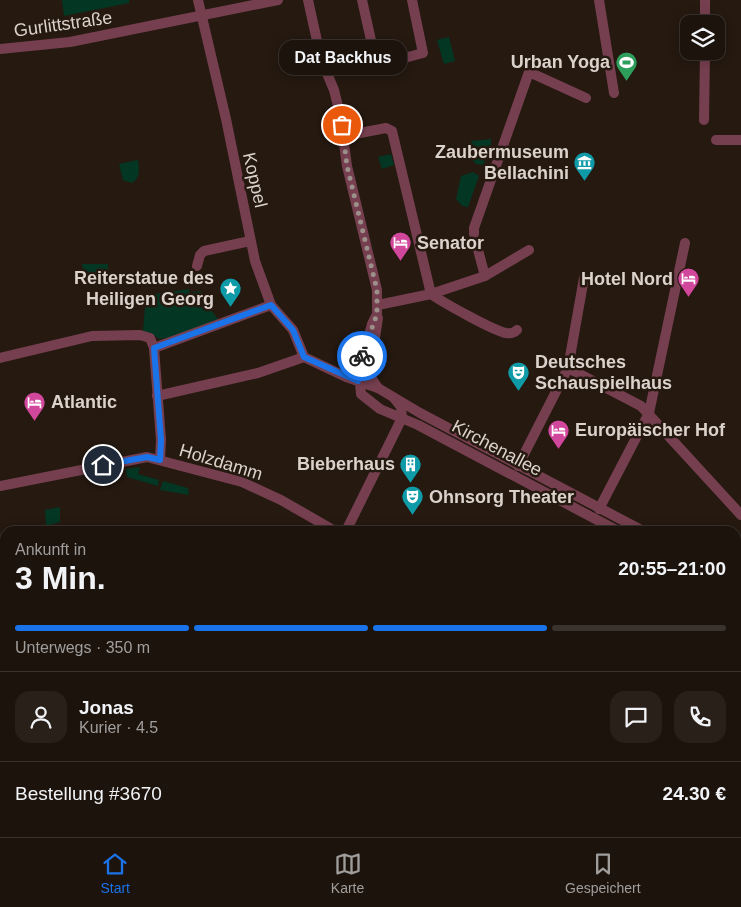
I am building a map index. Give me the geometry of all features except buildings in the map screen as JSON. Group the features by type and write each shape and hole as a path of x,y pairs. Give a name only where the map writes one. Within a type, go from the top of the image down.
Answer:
{"street":[{"name":"Koppel","path":"198,0 226,119 250,241 259,274 271,305 293,330 304,357"},
{"name":"Gurlittstraße","path":"0,49 70,42 278,0"},
{"path":"308,0 321,59 334,90 344,136 347,166 376,282 379,322 370,371 372,379 378,388"},
{"path":"362,0 375,58 379,64 424,53 412,0"},
{"path":"599,0 614,93"},
{"path":"705,0 705,15"},
{"path":"704,120 705,60"},
{"path":"474,234 474,228 529,72 586,98"},
{"path":"344,136 390,129 397,148 431,294 446,305 461,310 503,332 512,333 517,330"},
{"path":"716,140 741,140"},
{"path":"197,266 200,255 204,251 250,241"},
{"path":"599,509 649,413 685,242"},
{"path":"478,250 485,276"},
{"path":"377,310 485,276 529,250"},
{"path":"518,466 568,368 584,278"},
{"path":"448,289 452,300 461,310"},
{"path":"154,348 271,305"},
{"path":"358,381 361,360 377,310"},
{"path":"0,358 92,336 148,336 152,339 154,348 161,440 160,460"},
{"path":"157,396 258,373 289,364 304,357"},
{"name":"Kirchenallee","path":"304,357 378,388 420,413 633,526"},
{"path":"568,368 641,406 741,515"},
{"name":"Kirchenallee","path":"358,381 365,398 380,409 402,418 609,526"},
{"path":"393,396 401,407 402,418"},
{"path":"348,526 402,418 409,412 420,413"},
{"name":"Holzdamm","path":"0,486 137,458 160,460 220,475 253,486 326,526"},
{"path":"577,509 581,504 589,503"}],"green space":[{"path":"62,0 129,0 129,3 64,16"},
{"path":"449,37 455,61 444,64 437,40"},
{"path":"491,139 491,147 483,165 476,164 470,158 471,141"},
{"path":"391,154 394,165 382,169 378,157"},
{"path":"138,160 139,173 137,178 132,183 123,180 119,164"},
{"path":"473,172 479,176 468,207 462,206 456,199 461,176"},
{"path":"82,264 108,264 108,286 86,286"},
{"path":"189,289 190,293 200,291 211,299 210,309 218,319 179,336 159,339 151,333 143,331 145,307 154,294"},
{"path":"140,467 138,474 159,480 158,486 127,477 126,469"},
{"path":"163,481 188,488 189,495 160,490"},
{"path":"60,507 60,522 46,526 45,510"}],"way so far":[{"path":"342,125 347,166 364,230 378,298 377,314 362,356"}],"place":[{"name":"Urban Yoga","path":"626,81"},
{"name":"Dat Backhus","path":"342,125"},
{"name":"Zaubermuseum Bellachini","path":"585,181"},
{"name":"Senator","path":"401,262"},
{"name":"Hotel Nord","path":"689,298"},
{"name":"Reiterstatue des Heiligen Georg","path":"230,307"},
{"name":"Deutsches Schauspielhaus","path":"519,391"},
{"name":"Atlantic","path":"35,421"},
{"name":"Europäischer Hof","path":"559,449"},
{"name":"Bieberhaus","path":"411,483"},
{"name":"Ohnsorg Theater","path":"413,516"}],"route":[{"path":"103,465 147,457 160,460 161,440 154,348 260,311 271,305 293,330 299,340 304,357 358,381 362,356"}]}
